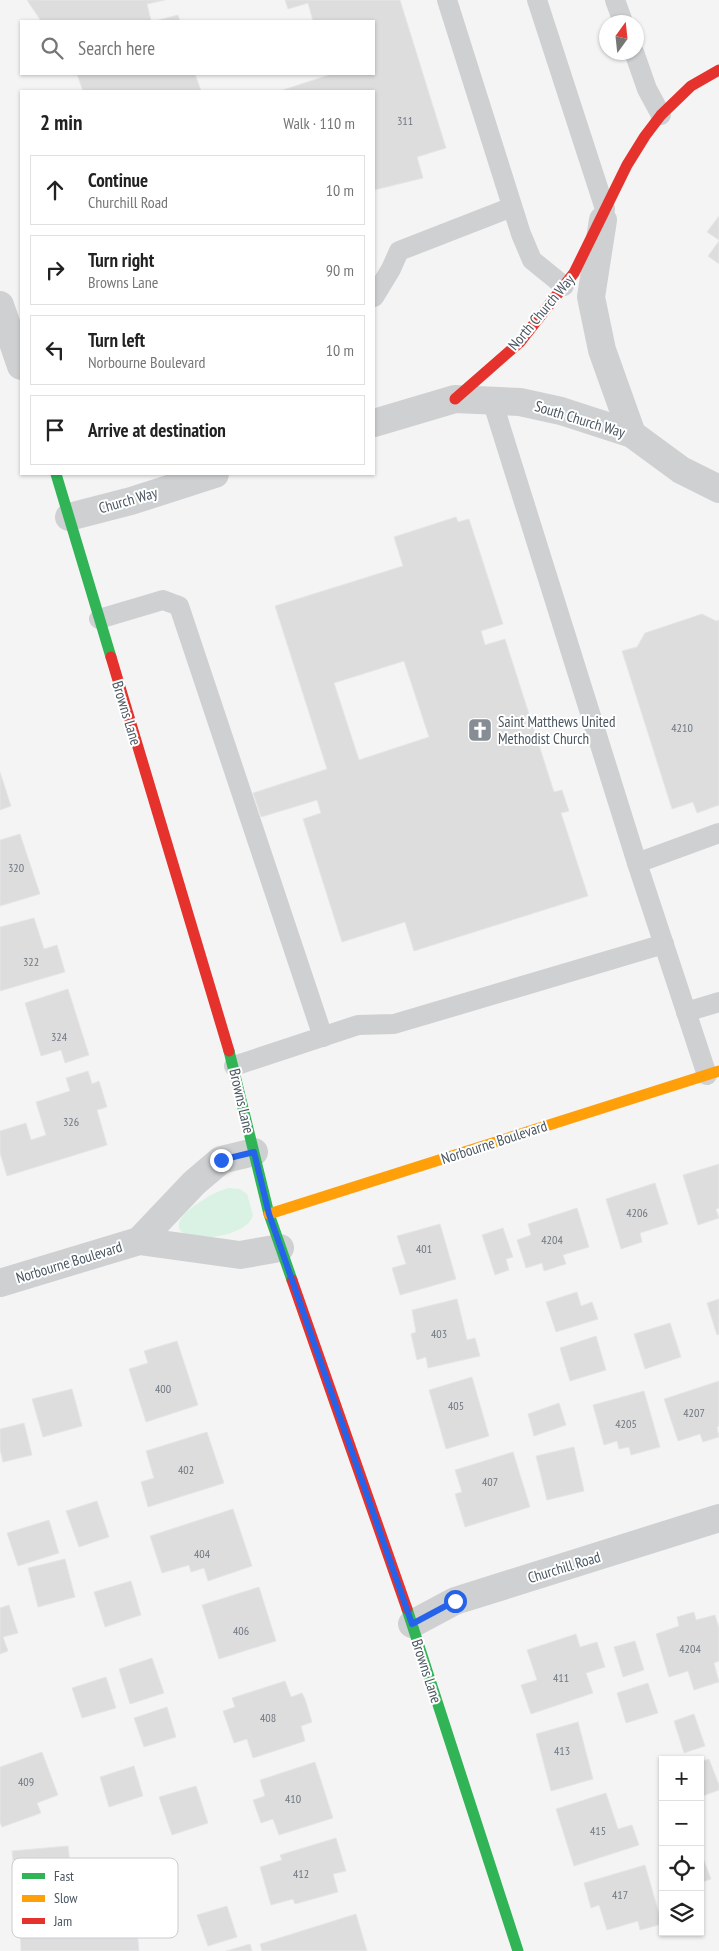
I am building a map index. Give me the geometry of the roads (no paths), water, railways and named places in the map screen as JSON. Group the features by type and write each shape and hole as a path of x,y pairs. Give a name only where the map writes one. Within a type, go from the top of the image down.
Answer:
{"street":[{"name":"North Church Way","path":"455,399 520,342 574,273 627,165 661,114 691,86 719,70"},
{"name":"North Church Way","path":"605,209 591,297 602,350 632,434"},
{"path":"0,305 20,363"},
{"name":"South Church Way","path":"455,399 520,402 561,411 632,434 681,470 719,490"},
{"path":"375,423 455,399"},
{"name":"Browns Lane","path":"56,475 234,1066 269,1214 412,1624 518,1951"},
{"name":"Church Way","path":"69,517 212,475"},
{"name":"Norbourne Boulevard","path":"269,1214 713,1073"},
{"name":"Norbourne Boulevard","path":"139,1241 194,1183 221,1160 254,1152"},
{"name":"Norbourne Boulevard","path":"0,1283 139,1241 240,1255 280,1248"},
{"name":"Churchill Road","path":"412,1624 455,1601 719,1518"}],"lane":[{"path":"447,0 521,234 532,260 564,286"},
{"path":"537,0 605,209"},
{"path":"615,0 620,15"},
{"path":"637,60 647,89 661,114"},
{"path":"375,296 399,251 512,207"},
{"path":"492,400 637,863 686,1012 713,1073"},
{"path":"99,619 163,600 179,606 323,1036"},
{"path":"637,863 719,833"},
{"path":"234,1066 358,1024 394,1024 664,944"},
{"path":"686,1012 719,1002"}],"place":[{"name":"Saint Matthews United Methodist Church","path":"480,730"}]}
